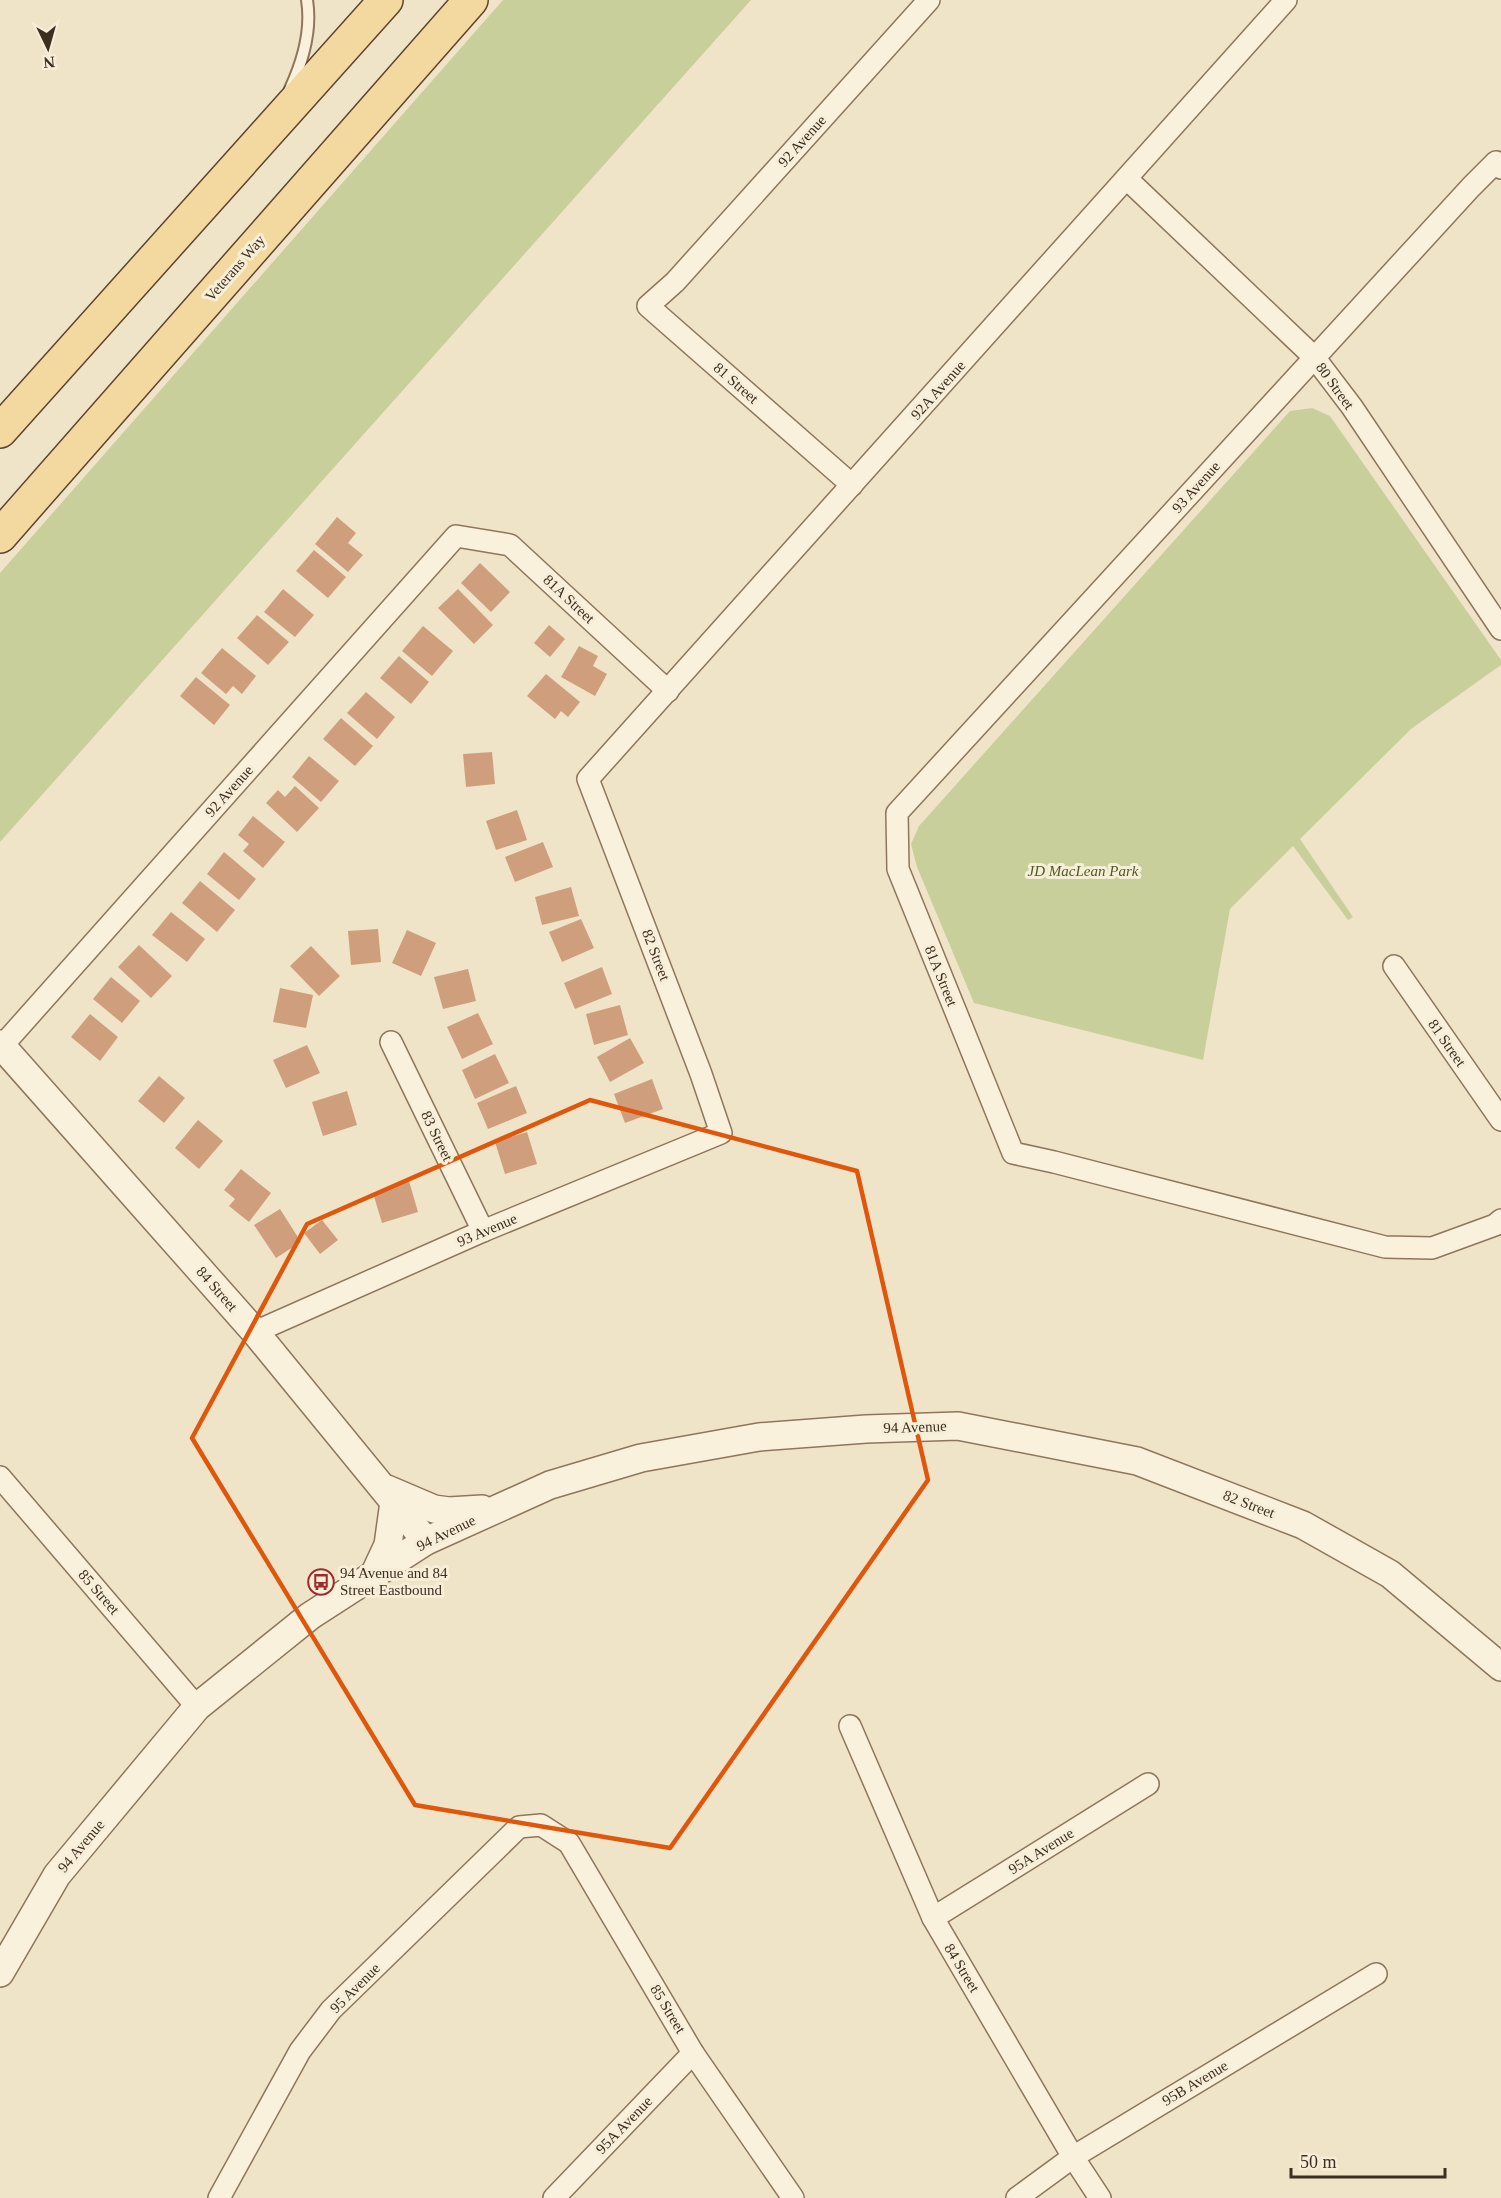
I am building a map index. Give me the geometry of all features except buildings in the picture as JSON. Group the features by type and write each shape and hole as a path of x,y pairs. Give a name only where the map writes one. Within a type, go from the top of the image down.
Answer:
{"main road":[{"path":"0,431 386,0"},
{"name":"Veterans Way","path":"0,536 471,0"}],"street":[{"name":"92 Avenue","path":"675,282 929,0"},
{"name":"92A Avenue","path":"588,779 1286,0"},
{"name":"93 Avenue","path":"897,813 1314,357 1498,165"},
{"name":"80 Street","path":"1127,179 1314,357 1352,407 1501,629"},
{"name":"81 Street","path":"675,282 648,306 852,485"},
{"name":"92 Avenue","path":"1,1045 456,536"},
{"name":"81A Street","path":"456,536 510,545 668,691"},
{"name":"82 Street","path":"588,779 722,1133"},
{"name":"81A Street","path":"897,813 898,869 1012,1154 1054,1162 1385,1247 1432,1248 1495,1225 1501,1220"},
{"name":"81 Street","path":"1394,966 1501,1120"},
{"name":"83 Street","path":"391,1042 483,1230"},
{"name":"84 Street","path":"1,1045 255,1332 426,1541"},
{"name":"93 Avenue","path":"255,1332 483,1230 722,1133"},
{"name":"82 Street","path":"958,1426 1137,1461 1303,1525 1390,1574 1501,1667"},
{"name":"94 Avenue","path":"0,1973 57,1875 197,1707 310,1616 426,1541 550,1485 641,1458 759,1437 866,1429 958,1426"},
{"name":"85 Street","path":"2,1484 197,1707"},
{"path":"374,1575 388,1545 387,1494 434,1509 448,1511 498,1508"},
{"name":"84 Street","path":"850,1726 933,1918 1073,2157 1100,2198"},
{"name":"95A Avenue","path":"933,1918 1148,1784"},
{"name":"85 Street","path":"541,1825 569,1843 693,2053 793,2198"},
{"name":"95 Avenue","path":"219,2198 300,2051 331,2010 519,1827 541,1825"},
{"name":"95B Avenue","path":"1017,2198 1073,2157 1376,1974"},
{"name":"95A Avenue","path":"554,2198 693,2053"}],"lane":[{"path":"272,126 294,81 306,44 309,27 307,0"}],"highlighted area":[{"path":"590,1100 857,1171 928,1480 670,1848 415,1805 192,1438 307,1224"}],"green space":[{"path":"503,0 751,0 0,842 0,573"},
{"name":"JD MacLean Park","path":"1312,408 1330,416 1501,660 1501,665 1411,729 1300,839 1353,917 1348,920 1293,846 1230,909 1203,1060 974,1003 917,867 911,844 919,826 1290,411"}],"place":[{"name":"94 Avenue and 84 Street Eastbound","path":"321,1582"}]}
